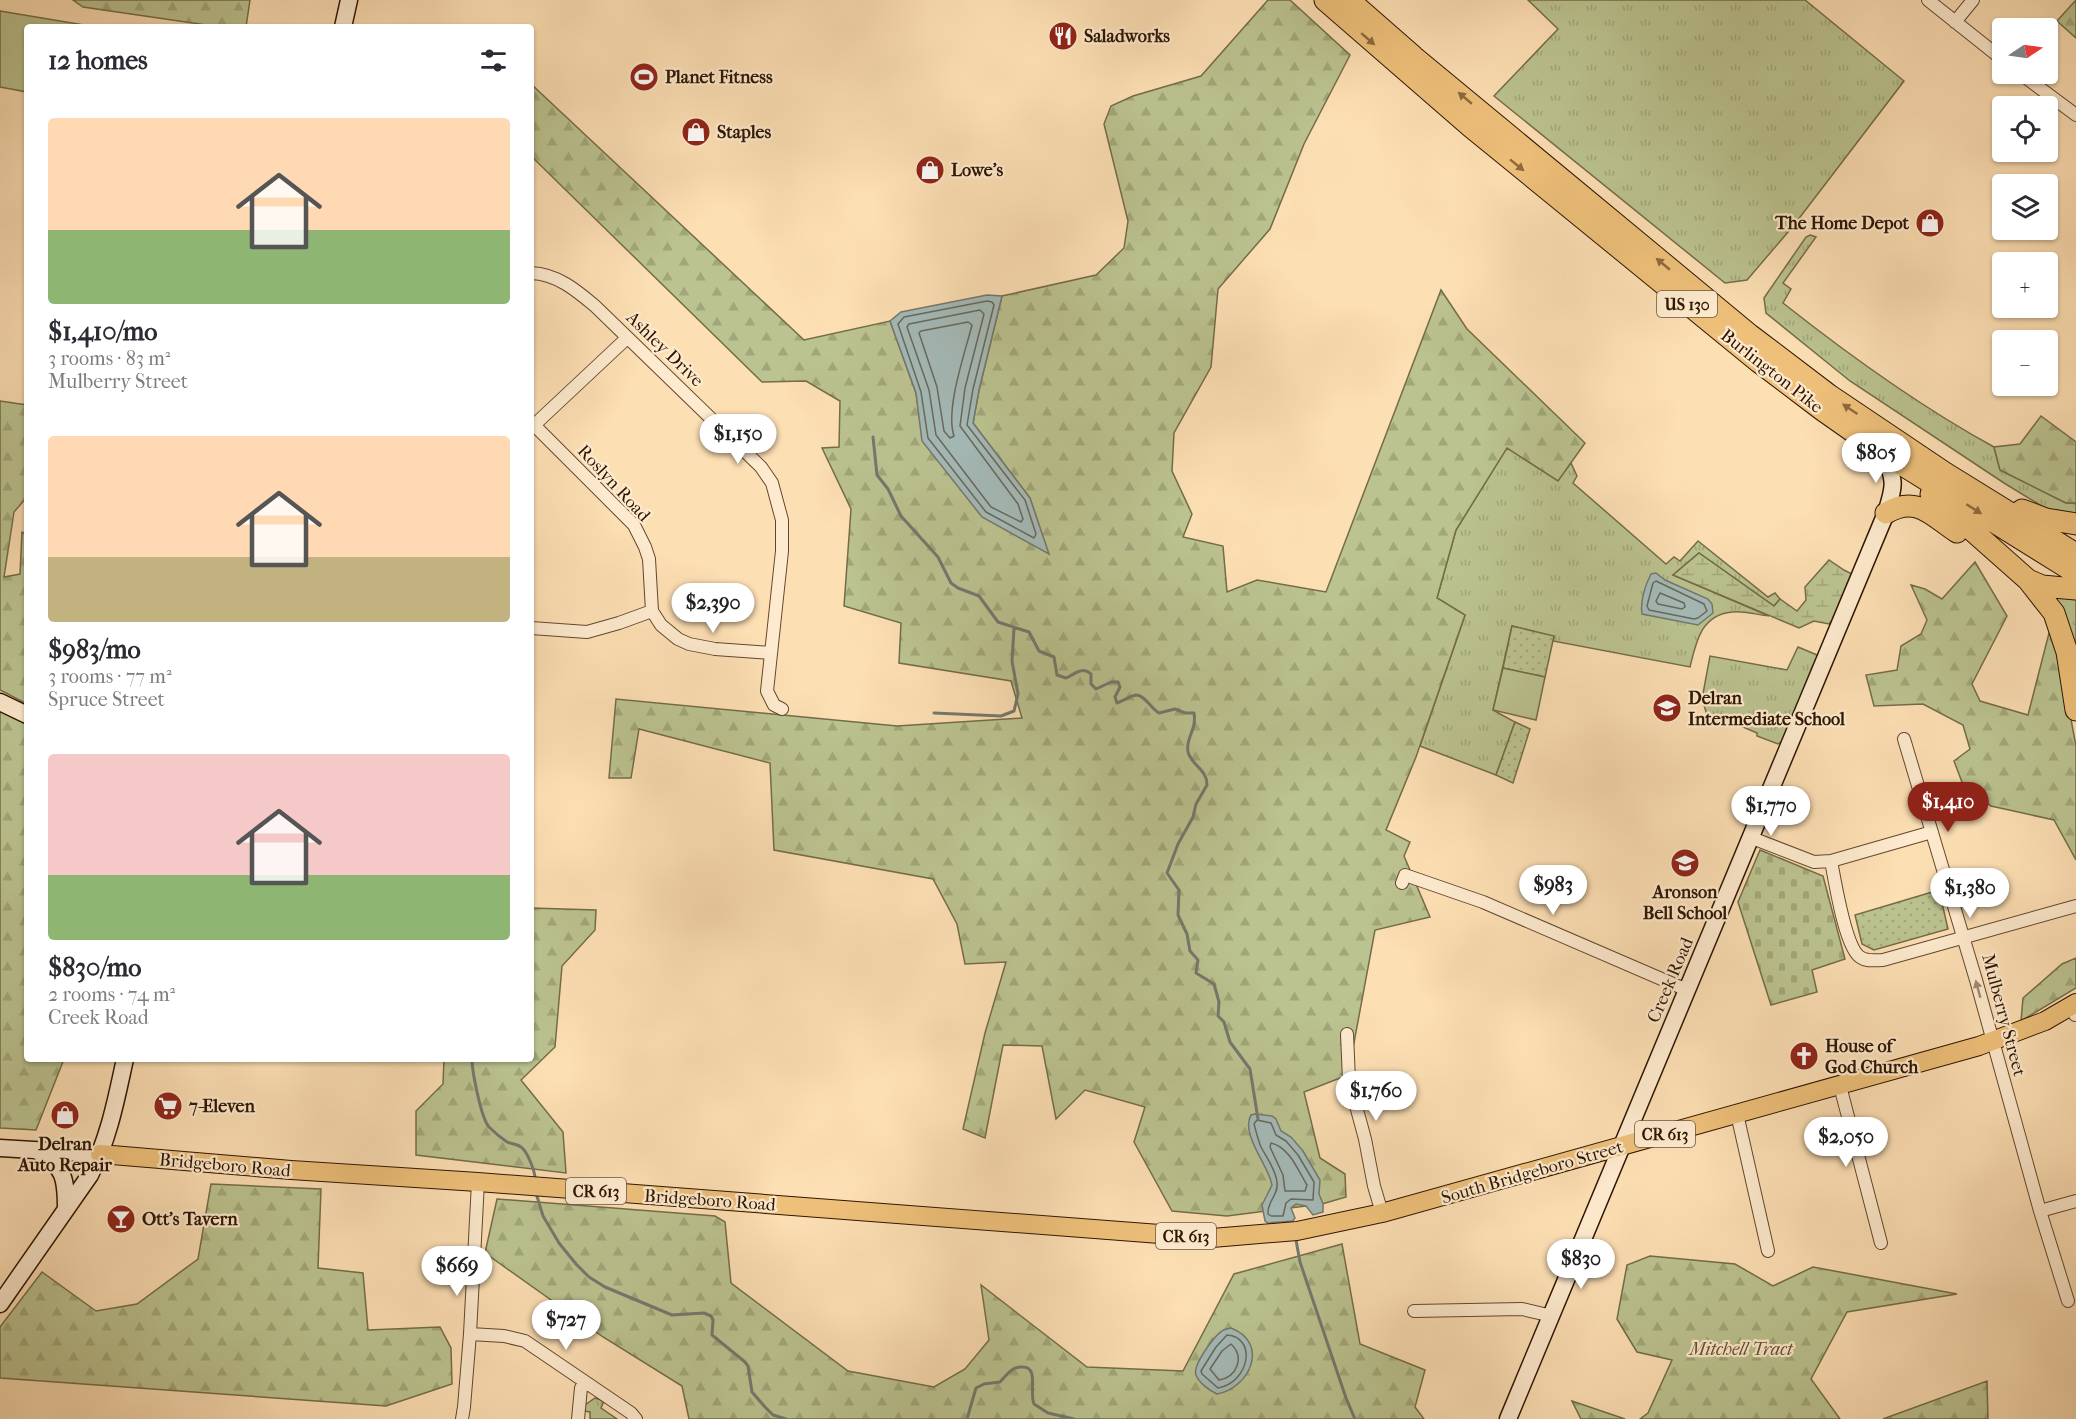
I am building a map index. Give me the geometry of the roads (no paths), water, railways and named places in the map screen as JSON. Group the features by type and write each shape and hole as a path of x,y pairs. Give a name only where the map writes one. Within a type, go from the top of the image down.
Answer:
{"highway":[{"name":"Burlington Pike","path":"1325,0 1470,126 1742,348 1821,409 1885,454 2076,573"},
{"name":"Burlington Pike","path":"1349,0 1414,57 1750,335 1829,395 1945,473 2076,554"},
{"path":"1885,454 2009,566"},
{"path":"1945,473 2012,506 2046,519 2076,524"},
{"path":"1887,513 1898,506 1909,504 1917,506 2028,580 2042,586 2076,589"},
{"path":"2028,580 2054,613 2062,632 2076,710"}],"main road":[{"path":"345,24 349,0"},
{"name":"Creek Road","path":"1508,1419 1887,513 1894,478 1885,454"},
{"path":"0,702 24,714"},
{"name":"South Bridgeboro Street","path":"1382,1213 2046,1027 2076,1012"},
{"path":"0,1304 90,1175 112,1120 124,1062"},
{"name":"Bridgeboro Road","path":"0,1148 1212,1238 1296,1231 1382,1213"},
{"path":"36,1150 48,1157 62,1173 66,1187 66,1209"}],"street":[{"path":"1928,0 1992,51"},
{"path":"1954,22 1973,0"},
{"path":"2034,84 2076,115"},
{"name":"Ashley Drive","path":"534,273 543,273 571,286 595,306 761,467 772,483 782,520 782,552 767,691 774,705 782,709"},
{"path":"534,425 627,338"},
{"name":"Roslyn Road","path":"534,429 634,525 649,559 652,610"},
{"path":"534,628 587,632 652,610 661,625 690,644 715,649 771,653"},
{"name":"Mulberry Street","path":"1904,739 2068,1301"},
{"path":"1752,838 1814,862 1831,861 1932,832"},
{"path":"1831,861 1848,937 1854,952 1867,961 1883,960 2076,906"},
{"path":"1404,879 1483,902 1687,990"},
{"path":"1347,1034 1349,1080 1382,1213"},
{"path":"1840,1086 1881,1243"},
{"path":"1737,1114 1768,1251"},
{"path":"462,1419 470,1334 478,1182"},
{"path":"2040,1211 2076,1201"},
{"path":"1414,1311 1522,1309 1552,1316"},
{"path":"470,1334 504,1336 525,1341 631,1413 636,1419"},
{"path":"578,1419 581,1388 584,1383"}],"water":[{"path":"987,295 1002,296 973,423 1030,498 1049,554 982,517 922,441 916,393 890,321 901,312"},
{"path":"1656,573 1665,580 1708,599 1712,604 1713,613 1698,625 1642,614 1645,588 1651,574"},
{"path":"1251,1115 1272,1116 1276,1119 1281,1131 1291,1137 1303,1151 1320,1180 1319,1194 1323,1212 1313,1215 1306,1206 1296,1204 1291,1208 1295,1218 1293,1221 1268,1223 1265,1221 1262,1205 1272,1185 1249,1131"},
{"path":"1231,1328 1243,1335 1250,1344 1251,1364 1239,1383 1217,1394 1197,1378 1197,1365 1214,1339 1223,1330"}],"waterway":[{"path":"873,437 877,475 888,489 901,516 938,557 951,583 979,596 998,622 1029,632 1039,651 1054,657 1057,675 1066,678 1085,671 1091,674 1091,684 1096,689 1111,682 1118,682 1120,687 1115,697 1117,703 1136,695 1142,697 1159,713 1175,709 1185,713 1194,713 1194,725 1188,743 1188,752 1205,775 1207,785 1196,804 1193,817 1178,844 1167,873 1179,890 1178,915 1187,934 1190,951 1198,960 1196,973 1214,984 1219,1002 1218,1016 1224,1022 1230,1042 1250,1069 1258,1119"},
{"path":"934,713 1001,716 1014,711 1018,694 1012,661 1014,628"},
{"path":"472,1062 486,1122 509,1143 523,1149 530,1160 535,1177"},
{"path":"536,1193 543,1216 559,1243 589,1277 605,1287 672,1315 704,1313 711,1316 712,1335 748,1366 752,1392 773,1415 786,1419"},
{"path":"1296,1240 1300,1262 1355,1419"},
{"path":"967,1419 976,1388 984,1384 1000,1382 1013,1369 1019,1367 1028,1368 1031,1371 1034,1404 1048,1413 1074,1419"}],"place":[{"name":"Saladworks","path":"1063,36"},
{"name":"Planet Fitness","path":"644,77"},
{"name":"Staples","path":"696,132"},
{"name":"Lowe's","path":"930,170"},
{"name":"The Home Depot","path":"1930,223"},
{"name":"Delran Intermediate School","path":"1667,708"},
{"name":"Aronson Bell School","path":"1685,863"},
{"name":"House of God Church","path":"1804,1056"},
{"name":"7-Eleven","path":"168,1106"},
{"name":"Delran Auto Repair","path":"65,1115"},
{"name":"Ott's Tavern","path":"121,1219"}],"park label":[{"name":"Mitchell Tract","path":"1741,1349"}]}
